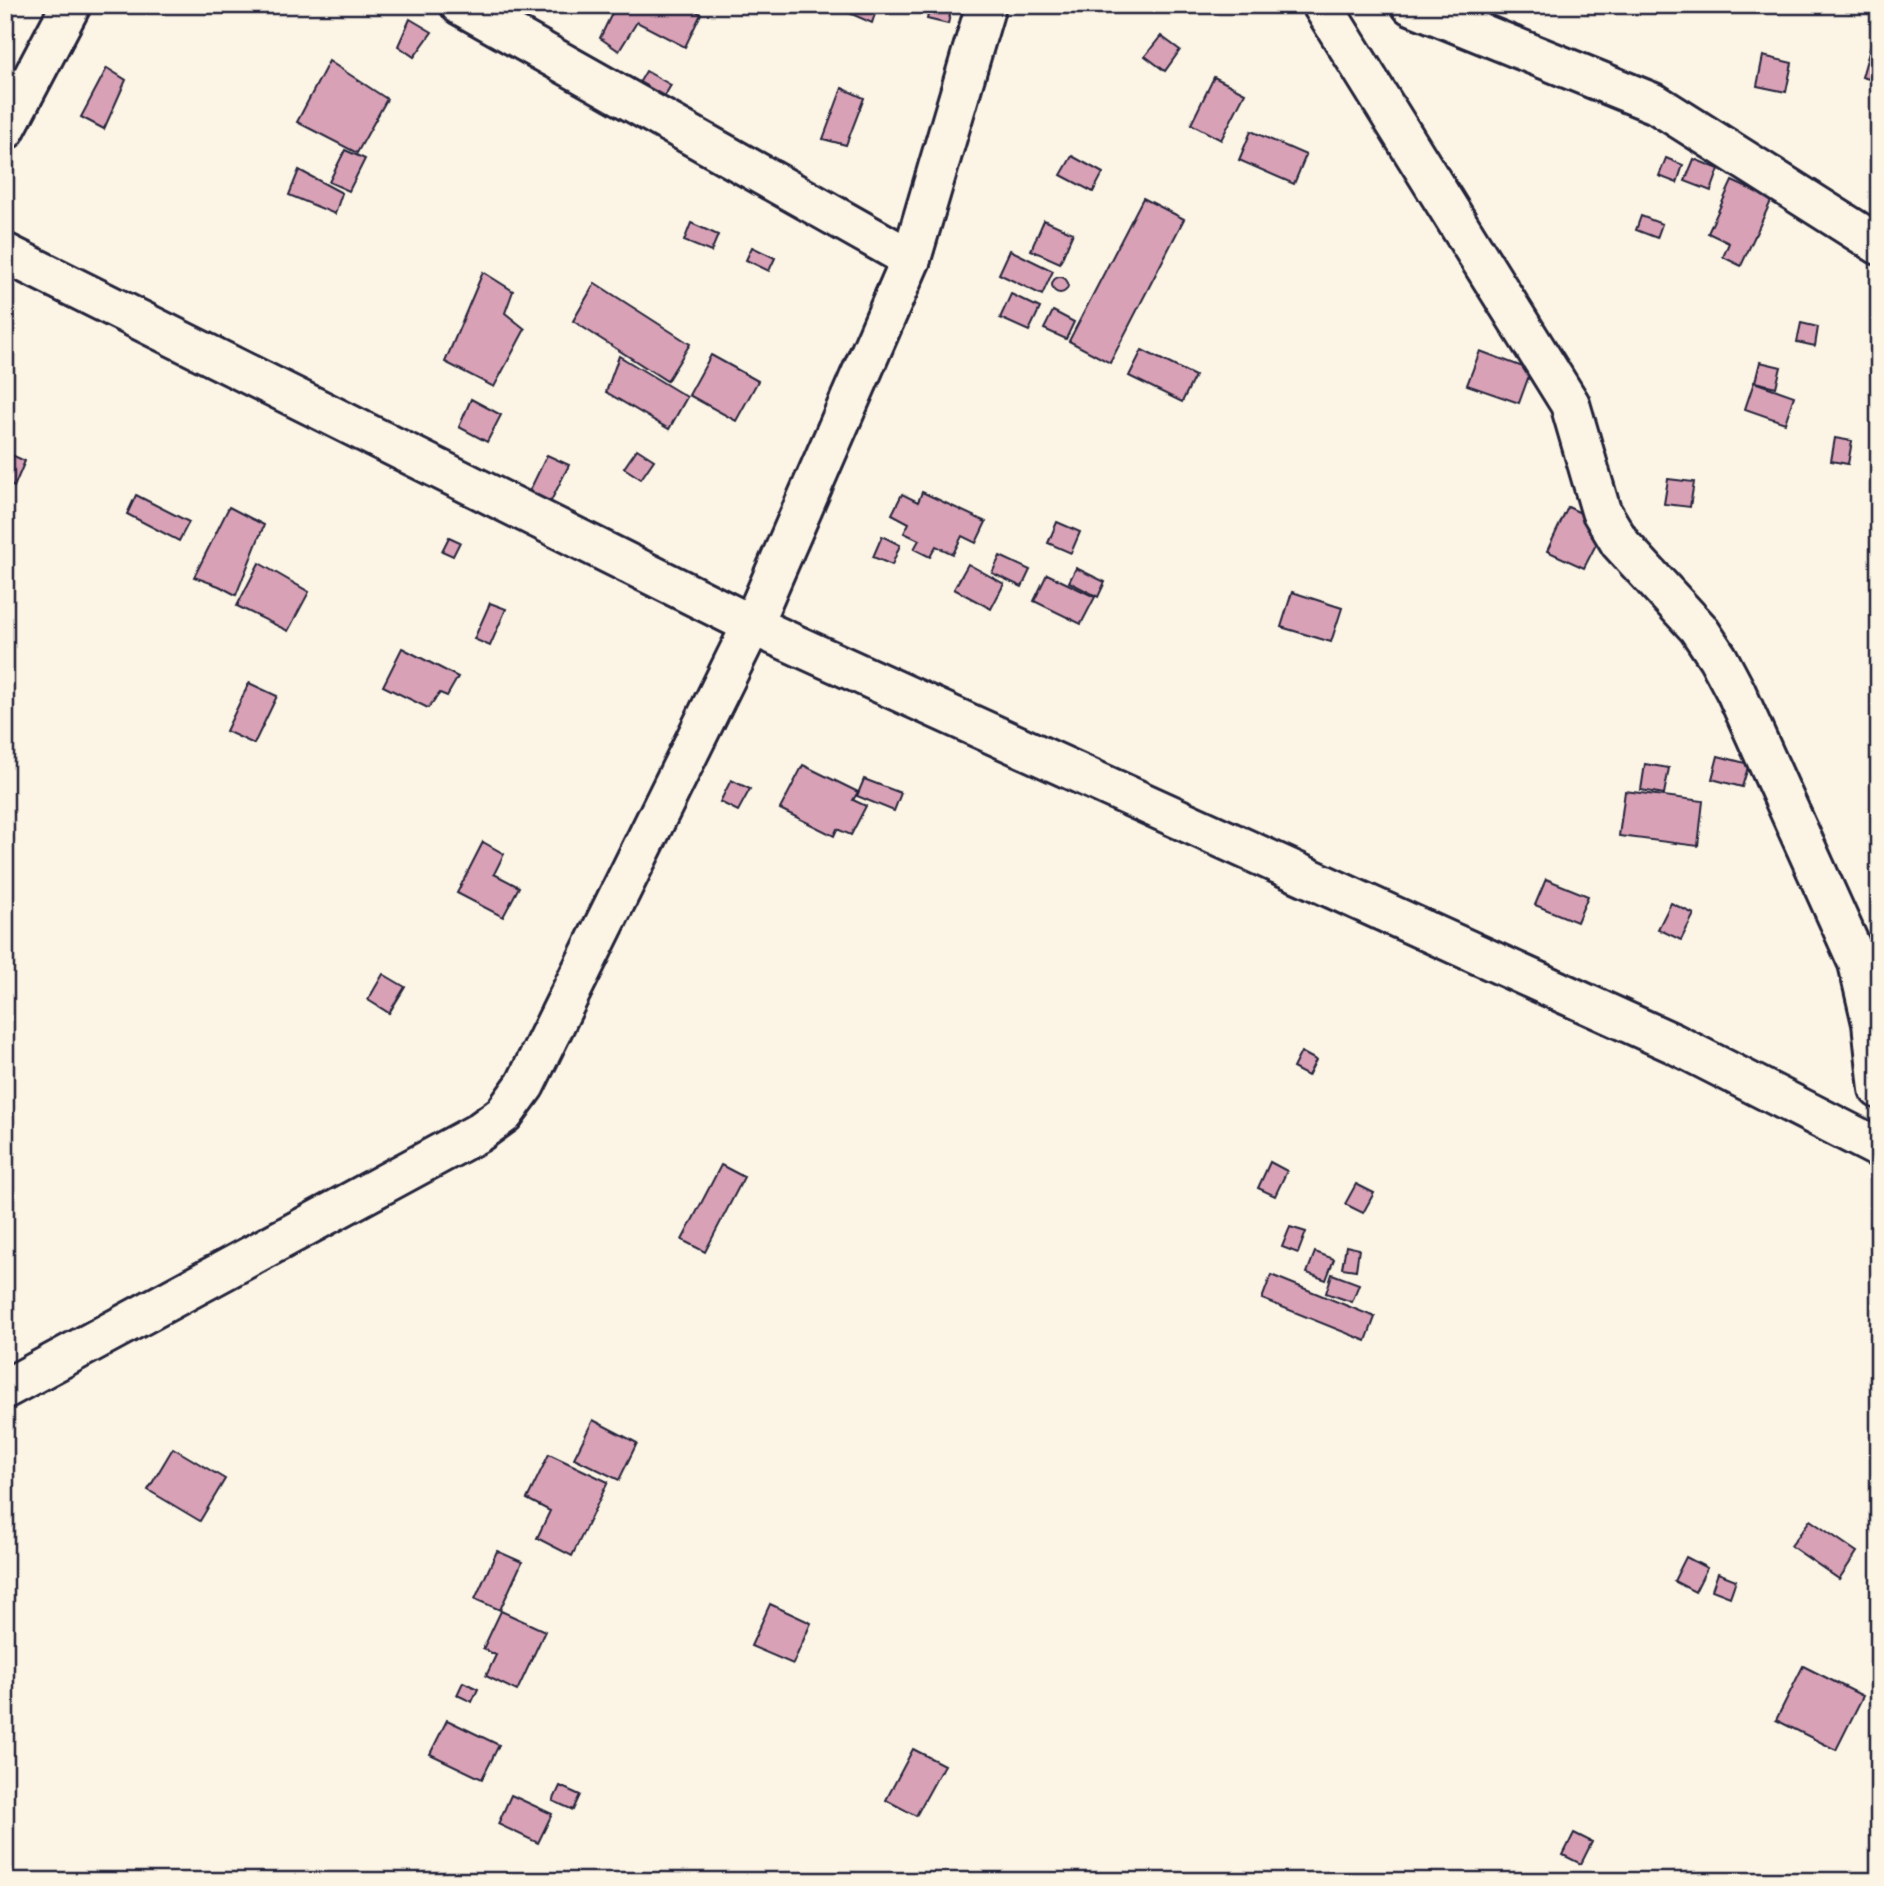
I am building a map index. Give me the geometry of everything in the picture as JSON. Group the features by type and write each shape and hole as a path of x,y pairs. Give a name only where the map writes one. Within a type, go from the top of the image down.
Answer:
{"street":[{"path":"5,130 71,5"},
{"path":"460,5 911,259"},
{"path":"5,1389 478,1133 504,1114 524,1085 752,625 911,259 986,5"},
{"path":"1322,5 1570,404 1601,511 1620,543 1698,628 1718,657 1736,692 1858,963 1872,1023 1879,1089"},
{"path":"1411,5 1656,104 1879,245"},
{"path":"5,253 752,625 1672,1043 1879,1148"}],"building":[{"path":"616,5 685,5 701,14 685,47 637,22 619,51 600,38"},
{"path":"831,5 878,5 872,23"},
{"path":"930,5 952,5 948,24 927,19"},
{"path":"410,19 432,32 414,57 398,46"},
{"path":"1875,31 1879,32 1879,82 1862,77"},
{"path":"1161,36 1180,50 1165,71 1145,56"},
{"path":"1763,56 1792,63 1786,92 1757,86"},
{"path":"329,61 387,99 357,153 297,122"},
{"path":"107,68 126,80 104,129 81,117"},
{"path":"646,71 671,85 661,102 635,90"},
{"path":"1214,77 1245,93 1221,140 1191,124"},
{"path":"842,88 864,98 846,145 823,139"},
{"path":"1251,131 1306,155 1294,184 1239,160"},
{"path":"345,150 365,159 349,191 329,182"},
{"path":"1072,156 1103,173 1093,192 1061,175"},
{"path":"1666,158 1683,165 1677,183 1659,176"},
{"path":"1694,159 1719,169 1711,191 1685,181"},
{"path":"299,170 342,193 335,214 289,195"},
{"path":"1732,181 1772,199 1741,266 1723,257 1729,243 1708,233"},
{"path":"1143,198 1184,219 1110,363 1069,341"},
{"path":"1641,216 1662,224 1657,238 1636,230"},
{"path":"1044,220 1073,233 1060,263 1031,250"},
{"path":"691,223 718,235 711,252 684,241"},
{"path":"752,247 775,258 769,271 746,260"},
{"path":"1010,250 1053,271 1042,295 999,274"},
{"path":"483,272 513,291 505,313 525,329 494,387 445,362"},
{"path":"1060,277 1066,279 1066,291 1060,293 1054,291 1052,285 1054,279"},
{"path":"595,283 690,344 667,381 573,321"},
{"path":"1011,294 1040,308 1029,331 1000,318"},
{"path":"1053,311 1074,322 1066,339 1044,329"},
{"path":"1801,323 1818,327 1815,346 1797,342"},
{"path":"1142,350 1195,376 1182,402 1129,376"},
{"path":"1480,351 1531,370 1519,403 1467,385"},
{"path":"711,355 758,381 736,421 689,395"},
{"path":"619,356 687,397 669,429 606,392"},
{"path":"1760,362 1781,367 1776,387 1755,382"},
{"path":"1754,382 1794,396 1785,423 1745,409"},
{"path":"471,399 501,415 487,442 459,427"},
{"path":"1835,438 1852,441 1848,464 1831,461"},
{"path":"637,449 654,460 641,479 624,468"},
{"path":"5,452 25,461 14,487 5,481"},
{"path":"547,455 569,465 549,505 528,494"},
{"path":"1668,479 1694,482 1690,507 1664,504"},
{"path":"922,492 986,522 976,543 962,536 953,554 936,546 930,557 914,549 919,540 904,533 909,523 892,514 902,494 918,502"},
{"path":"136,495 189,522 179,541 127,514"},
{"path":"229,507 264,525 236,595 194,577"},
{"path":"1568,507 1606,525 1584,568 1547,551"},
{"path":"1057,522 1080,532 1071,553 1048,543"},
{"path":"882,536 900,545 892,565 873,557"},
{"path":"449,537 460,542 453,556 442,551"},
{"path":"1000,556 1030,570 1022,587 992,573"},
{"path":"259,563 309,592 288,631 237,606"},
{"path":"968,564 1004,584 991,609 954,589"},
{"path":"1076,568 1105,582 1098,597 1069,582"},
{"path":"1047,574 1095,597 1081,624 1034,601"},
{"path":"1292,592 1342,608 1331,642 1281,627"},
{"path":"490,603 506,609 490,646 474,639"},
{"path":"402,648 458,677 447,696 440,693 428,708 383,686"},
{"path":"249,683 277,696 254,744 226,731"},
{"path":"1718,756 1749,764 1742,787 1712,779"},
{"path":"1645,764 1669,768 1664,794 1641,790"},
{"path":"803,765 858,792 853,800 866,806 851,835 837,829 834,836 780,809"},
{"path":"864,779 901,793 894,811 857,796"},
{"path":"731,780 750,789 738,811 720,802"},
{"path":"1625,791 1703,801 1698,846 1619,836"},
{"path":"483,842 504,854 494,874 519,887 503,917 457,893"},
{"path":"1546,879 1588,896 1577,922 1535,905"},
{"path":"1671,903 1694,914 1681,940 1658,929"},
{"path":"383,974 405,987 389,1013 368,1000"},
{"path":"1301,1052 1316,1060 1308,1076 1293,1068"},
{"path":"1270,1162 1287,1171 1275,1196 1258,1188"},
{"path":"721,1165 744,1177 705,1252 682,1240"},
{"path":"1356,1184 1374,1193 1363,1213 1345,1204"},
{"path":"1290,1227 1306,1232 1298,1253 1282,1247"},
{"path":"1346,1246 1359,1249 1356,1270 1342,1268"},
{"path":"1315,1252 1334,1259 1326,1280 1307,1273"},
{"path":"1332,1274 1359,1284 1352,1302 1326,1293"},
{"path":"1271,1275 1375,1317 1366,1341 1262,1299"},
{"path":"593,1420 637,1443 619,1480 574,1458"},
{"path":"173,1448 225,1479 200,1521 148,1490"},
{"path":"549,1454 608,1482 572,1556 537,1538 550,1511 527,1499"},
{"path":"1810,1520 1857,1552 1839,1579 1791,1546"},
{"path":"497,1551 522,1562 500,1610 475,1599"},
{"path":"1686,1557 1707,1568 1695,1592 1674,1581"},
{"path":"1718,1573 1736,1580 1730,1597 1712,1590"},
{"path":"770,1604 811,1623 793,1664 751,1646"},
{"path":"501,1611 545,1631 517,1691 486,1676 496,1655 483,1649"},
{"path":"1803,1666 1863,1696 1836,1750 1776,1720"},
{"path":"463,1682 478,1689 472,1702 457,1695"},
{"path":"447,1720 499,1745 482,1779 430,1754"},
{"path":"913,1749 944,1765 916,1816 886,1800"},
{"path":"560,1786 580,1795 573,1810 553,1801"},
{"path":"511,1795 552,1814 538,1843 498,1824"},
{"path":"1574,1833 1592,1842 1581,1864 1563,1855"}]}
